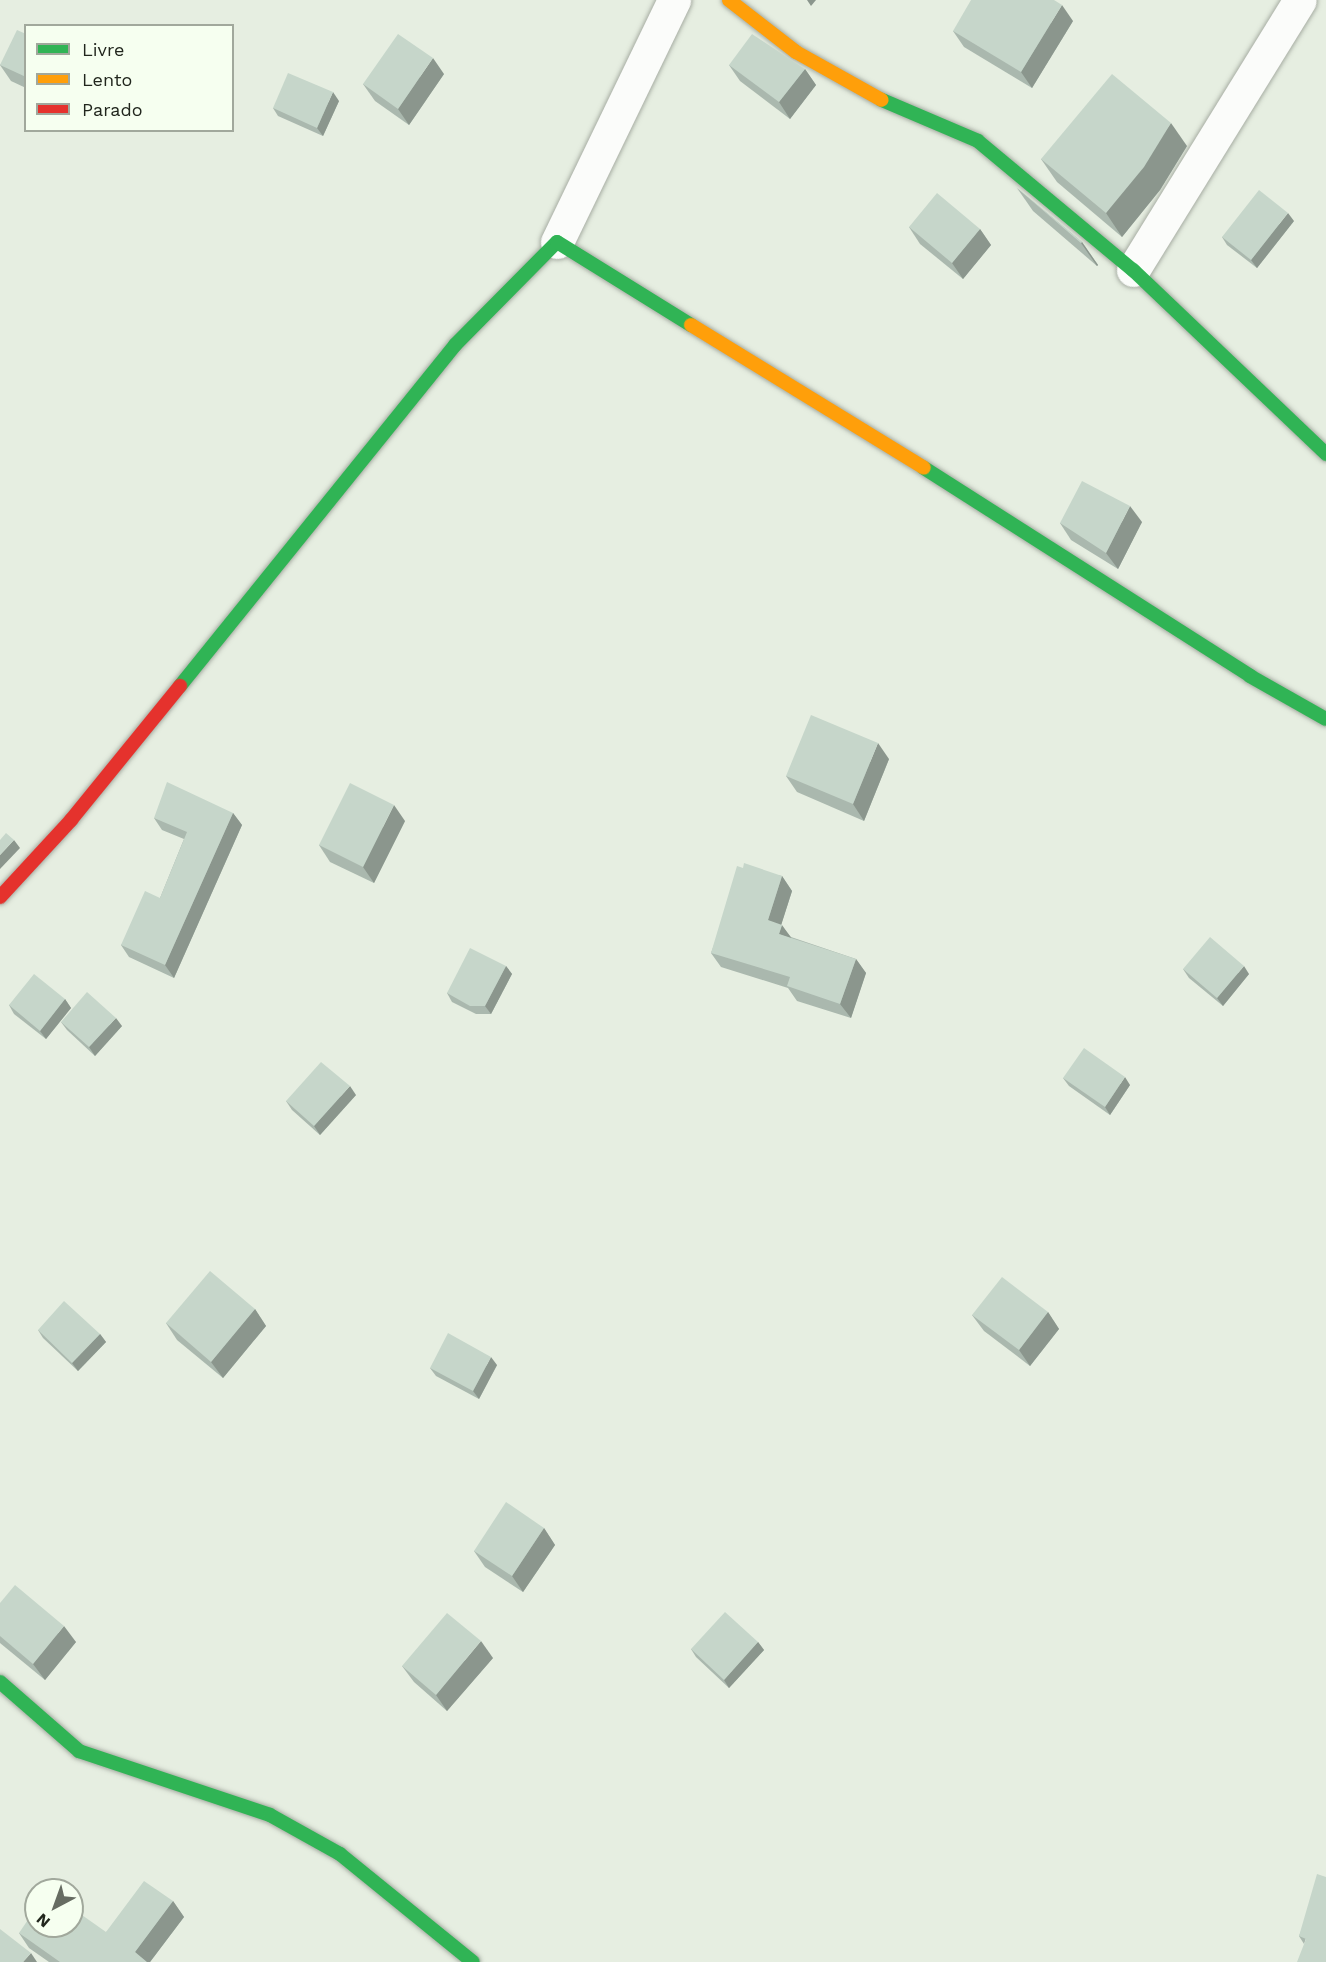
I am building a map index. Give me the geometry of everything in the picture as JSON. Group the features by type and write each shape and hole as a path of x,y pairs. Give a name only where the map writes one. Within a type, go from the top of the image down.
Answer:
{"street":[{"path":"0,897 71,820 455,345 557,242 674,0"},
{"path":"729,0 796,52 894,107 978,141 1133,270 1326,454"},
{"path":"1133,270 1300,0"},
{"path":"557,242 937,476 1250,676 1326,719"},
{"path":"0,1682 79,1751 270,1815 340,1854 473,1962"}],"building":[{"path":"971,0 1054,0 1062,5 1021,72 953,31"},
{"path":"17,30 24,33 24,76 0,65"},
{"path":"398,34 433,58 398,109 363,84"},
{"path":"752,34 805,69 779,102 729,65"},
{"path":"288,73 333,92 317,128 273,108"},
{"path":"1112,74 1171,123 1144,167 1106,213 1041,159"},
{"path":"1017,188 1082,242 1081,243"},
{"path":"1259,190 1288,213 1251,260 1222,237"},
{"path":"937,193 980,229 952,263 909,227"},
{"path":"1082,481 1130,506 1106,553 1060,523"},
{"path":"811,715 878,743 853,804 786,776"},
{"path":"167,782 233,813 165,965 121,945 145,891 160,898 187,832 154,818"},
{"path":"350,783 394,805 363,867 319,845"},
{"path":"6,833 14,840 0,855 0,840"},
{"path":"744,863 782,876 768,920 782,925 779,934 856,959 840,1004 787,986 790,977 711,953 737,866 743,868"},
{"path":"1210,937 1244,966 1217,998 1183,969"},
{"path":"470,948 506,966 485,1006 470,1006 447,993"},
{"path":"34,974 65,999 40,1031 9,1005"},
{"path":"87,992 116,1018 89,1047 61,1022"},
{"path":"1084,1048 1125,1077 1105,1107 1063,1078"},
{"path":"321,1062 350,1086 314,1126 286,1101"},
{"path":"210,1271 255,1309 211,1362 166,1323"},
{"path":"1002,1277 1048,1312 1019,1350 972,1315"},
{"path":"64,1301 100,1334 72,1363 38,1330"},
{"path":"448,1333 491,1357 473,1391 430,1368"},
{"path":"506,1502 544,1528 512,1576 474,1551"},
{"path":"15,1585 64,1626 33,1664 0,1636 0,1603"},
{"path":"725,1612 758,1642 724,1680 691,1649"},
{"path":"447,1613 481,1641 436,1695 402,1666"},
{"path":"1317,1874 1326,1877 1326,1962 1297,1962 1306,1939 1299,1936"},
{"path":"144,1881 173,1901 135,1952 147,1962 60,1962 26,1938 84,1938 84,1916 106,1932"},
{"path":"24,1926 24,1937 19,1933"},
{"path":"0,1929 31,1953 23,1962 0,1962"}],"traffic: fast":[{"path":"882,100 978,141 1133,270 1326,454"},
{"path":"180,686 455,345 557,242 691,325"},
{"path":"924,468 1250,676 1326,719"},
{"path":"0,1682 79,1751 270,1815 340,1854 473,1962"}],"traffic: slow":[{"path":"729,0 796,52 882,100"},
{"path":"691,325 924,468"}],"traffic: jam":[{"path":"0,897 71,820 180,686"}]}
